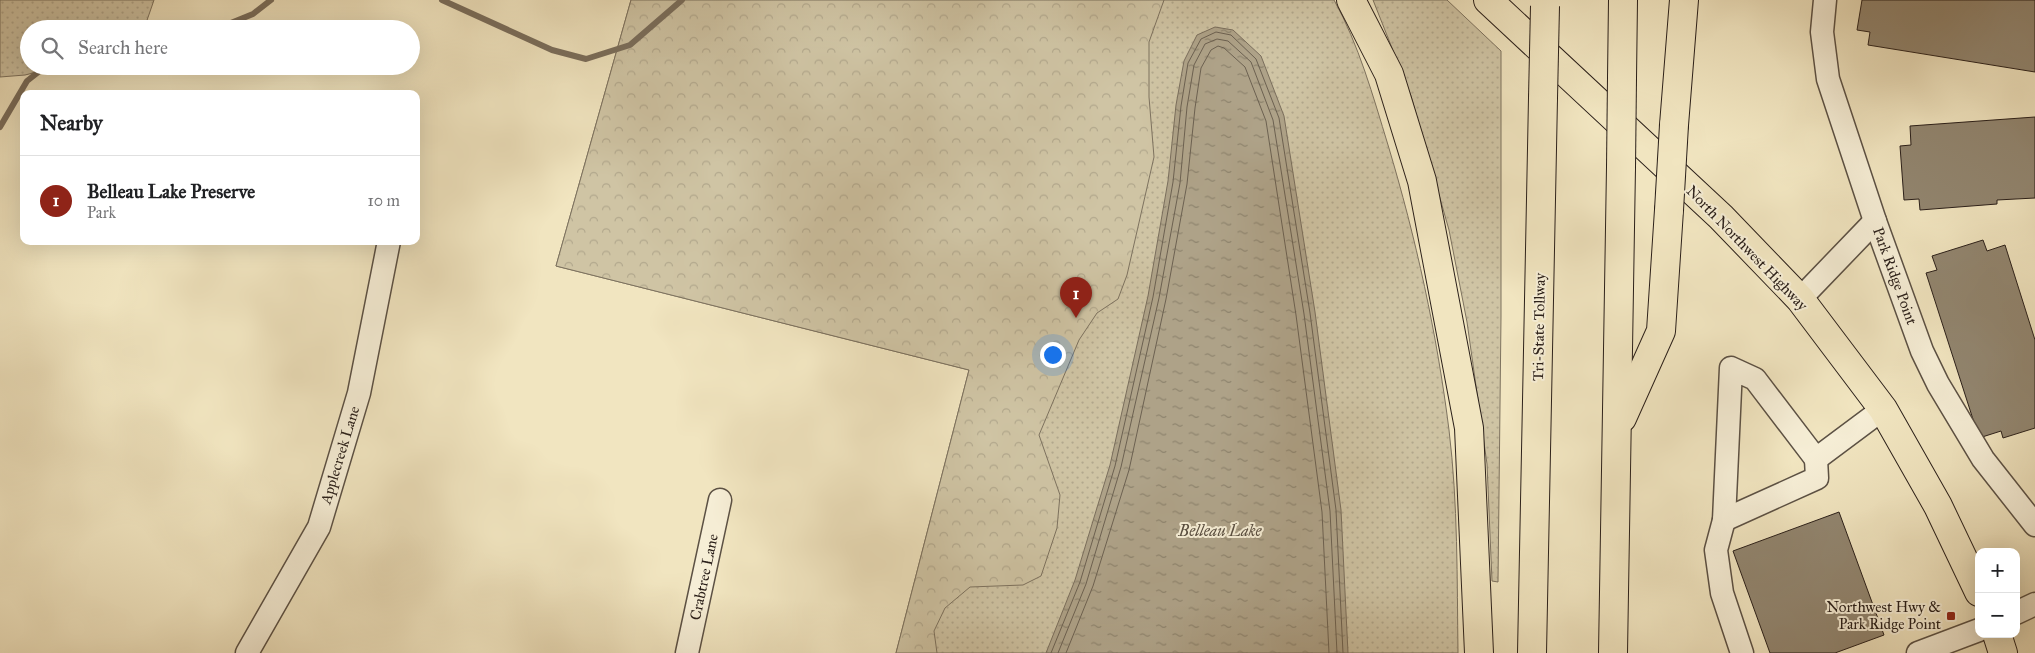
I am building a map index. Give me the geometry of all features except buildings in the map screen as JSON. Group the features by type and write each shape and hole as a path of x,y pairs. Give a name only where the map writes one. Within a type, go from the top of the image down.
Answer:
{"main road":[{"path":"1351,0 1389,74 1422,181 1470,428 1479,653"},
{"name":"North Northwest Highway","path":"1488,0 1721,217 1800,300 1883,409 1938,506 1975,584"},
{"path":"1613,653 1623,0"},
{"path":"1617,428 1661,331 1684,0"},
{"name":"Tri-State Tollway","path":"1532,653 1545,3"},
{"path":"1998,638 2003,653"}],"street":[{"name":"Park Ridge Point","path":"1825,0 1822,32 1828,79 1922,352 1938,384 1983,459 2035,525"},
{"path":"1800,300 1876,221"},
{"name":"Applecreek Lane","path":"248,653 319,528 359,393 388,245"},
{"path":"1724,520 1817,478 1816,459 1755,379 1730,368 1724,520 1716,550 1722,593 1742,653"},
{"path":"1816,459 1883,409"},
{"name":"Crabtree Lane","path":"687,653 720,500"},
{"path":"2020,611 2035,604"},
{"path":"2020,619 2035,616"},
{"path":"1918,653 1940,649 1975,632"}],"green space":[{"path":"0,0 154,0 147,20 20,20 20,75 25,75 0,77"},
{"path":"631,0 1334,0 1351,35 1371,89 1408,215 1432,322 1452,458 1458,653 896,653 969,370 556,266"},
{"path":"631,0 1164,0 1149,42 1149,97 1154,157 1127,275 1118,299 1097,313 1079,340 1039,435 1060,495 1057,528 1041,576 1023,585 970,587 945,608 934,631 937,653 896,653 969,370 556,266"},
{"path":"1373,0 1447,0 1501,51 1501,317 1498,582 1492,581 1487,464 1467,322 1449,230 1411,96"}],"water":[{"name":"Belleau Lake","path":"1215,27 1233,30 1261,56 1284,116 1315,312 1341,510 1348,653 1046,653 1075,580 1110,465 1148,296 1168,181 1176,105 1184,61 1197,35"}],"waterway":[{"path":"238,20 253,14 271,0"},
{"path":"442,0 552,50 586,59 630,45 682,0"},
{"path":"22,90 27,81 35,75"},
{"path":"0,127 20,93"}],"place":[{"name":"Belleau Lake Preserve","path":"1076,318"},
{"name":"Northwest Hwy & Park Ridge Point","path":"1951,616"}]}
